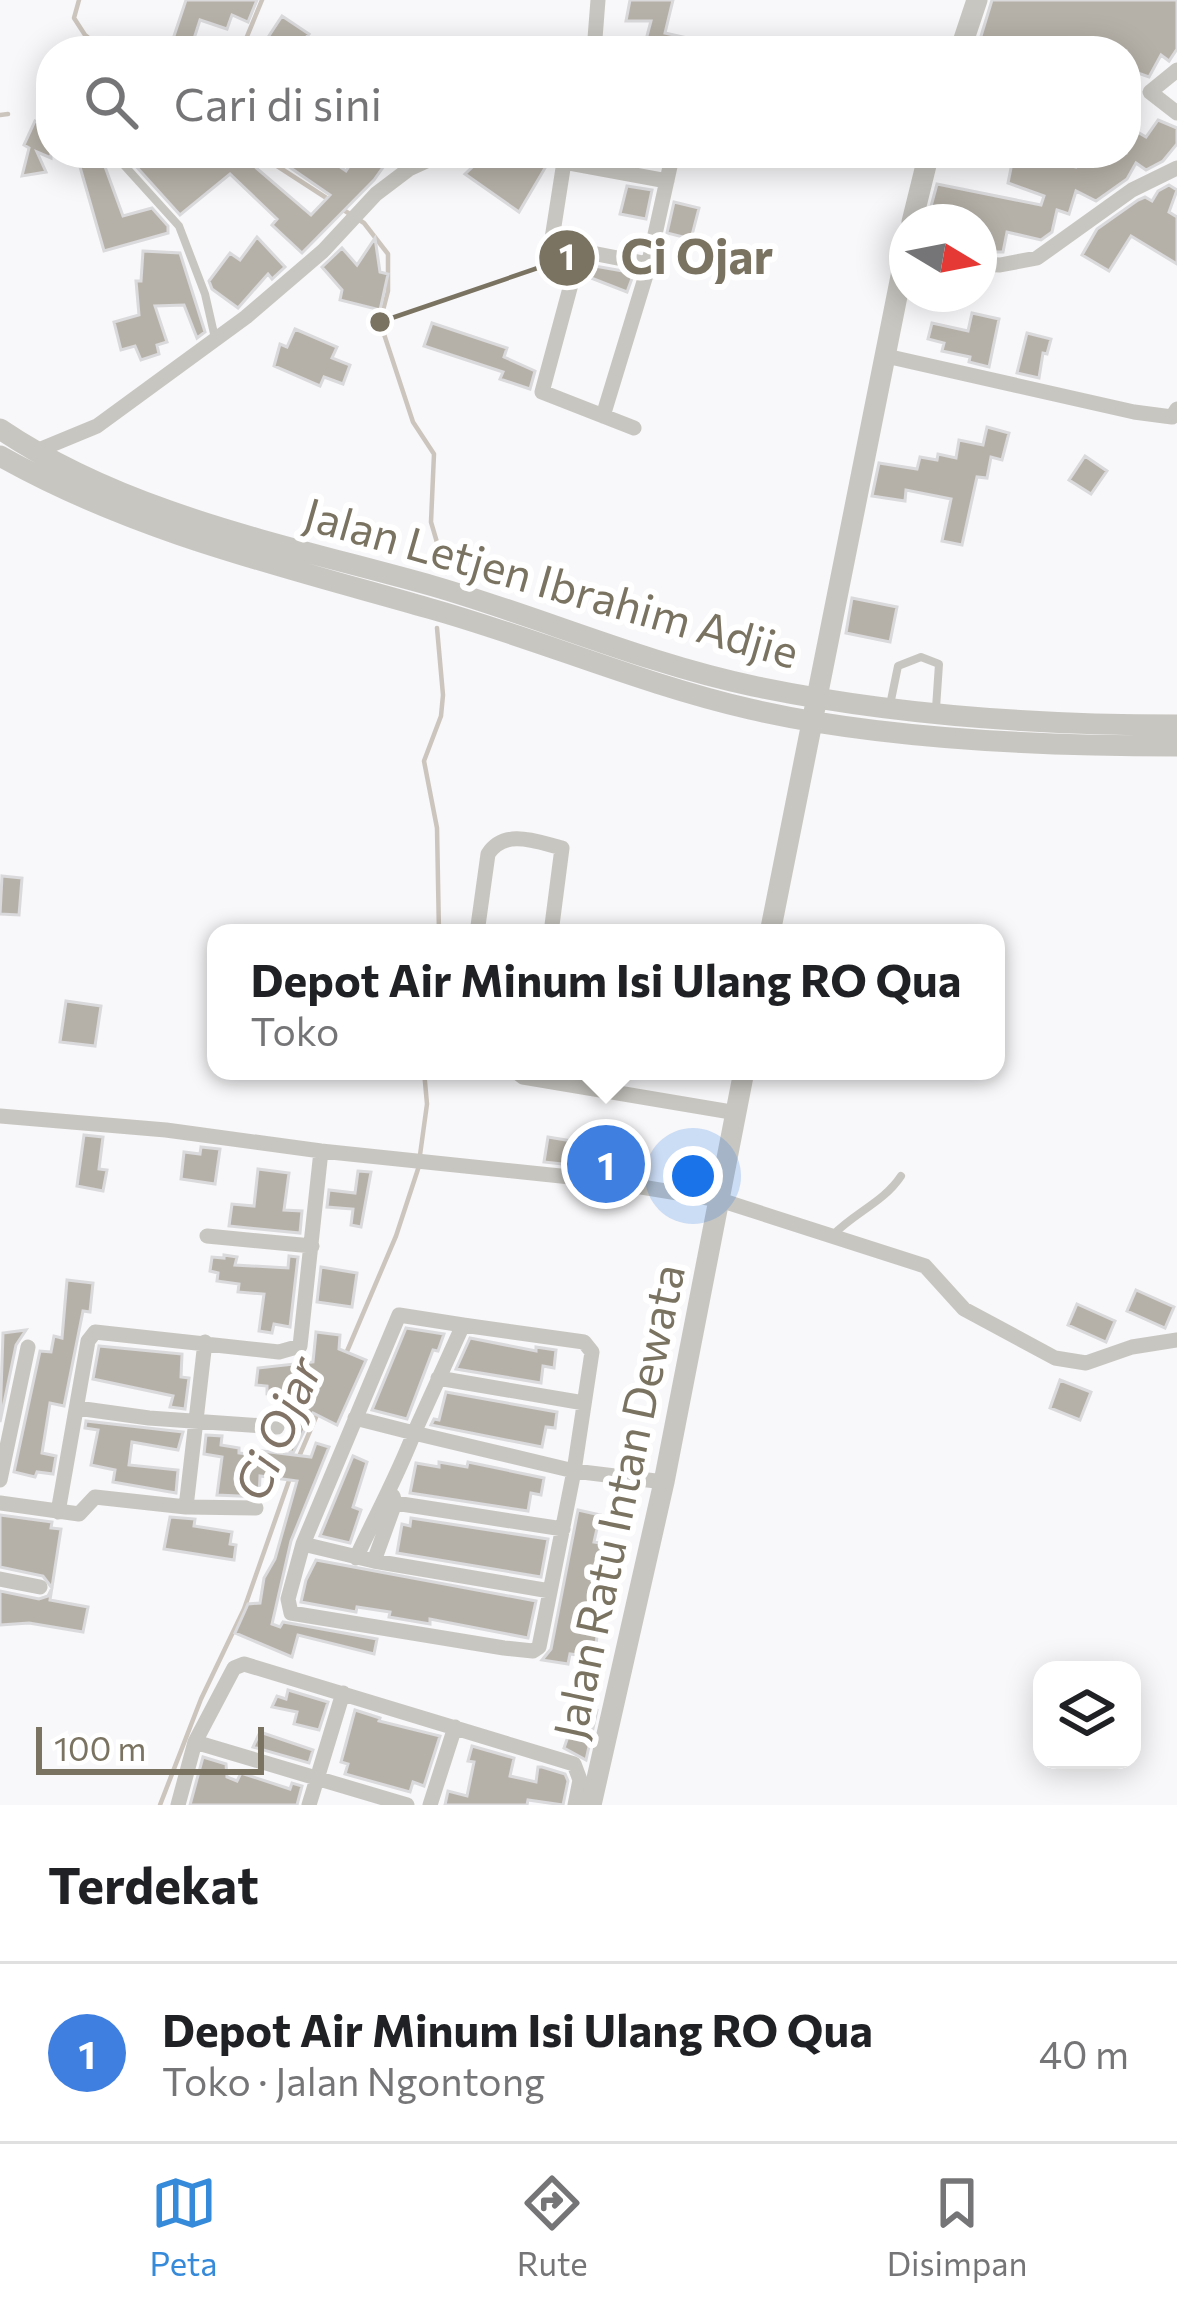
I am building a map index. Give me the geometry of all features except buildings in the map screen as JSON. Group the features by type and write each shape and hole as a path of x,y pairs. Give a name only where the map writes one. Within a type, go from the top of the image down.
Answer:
{"street":[{"path":"595,36 598,0"},
{"path":"965,36 977,0"},
{"path":"1177,70 1150,92 1177,112"},
{"path":"34,452 87,433 216,339 322,251 351,217 414,168"},
{"path":"563,168 551,245 648,264"},
{"path":"597,168 667,181"},
{"path":"603,416 648,264 670,168"},
{"path":"916,204 925,168"},
{"path":"997,265 1036,258 1132,190 1177,169"},
{"path":"580,251 542,392 634,428"},
{"path":"772,924 895,312"},
{"path":"886,356 1175,414"},
{"name":"Jalan Letjen Ibrahim Adjie","path":"0,429 34,452 179,514 434,586 733,680 815,697 1143,736 1177,746"},
{"name":"Jalan Letjen Ibrahim Adjie","path":"1,457 73,494 176,537 428,608 748,709 811,721 969,738 1143,736 1177,725"},
{"path":"296,574 300,550"},
{"path":"477,924 488,854 493,846 515,838 562,848 552,924"},
{"path":"587,1080 737,1113"},
{"name":"Jalan Ratu Intan Dewata","path":"591,1805 664,1482 742,1080"},
{"path":"0,1116 166,1130 599,1180 720,1200 925,1266 964,1310 1070,1363 1177,1340"},
{"path":"58,1512 88,1341 95,1332 279,1352 300,1346 321,1151"},
{"path":"207,1236 312,1246"},
{"path":"399,1315 463,1325 584,1342 592,1352 540,1645 533,1651 289,1611 304,1544 399,1315"},
{"path":"374,1562 414,1433 463,1325"},
{"path":"186,1507 205,1342"},
{"path":"0,1480 28,1348"},
{"path":"437,1378 584,1403"},
{"path":"77,1408 277,1427"},
{"path":"356,1418 574,1472 664,1482"},
{"path":"0,1503 79,1514 95,1497 186,1507 256,1508"},
{"path":"356,1558 382,1501 393,1497 562,1528"},
{"path":"304,1544 374,1562 550,1591"},
{"path":"0,1579 40,1586"},
{"path":"178,1805 195,1742 239,1665 574,1764 580,1780 574,1805"},
{"path":"309,1805 343,1693"},
{"path":"430,1805 455,1727"},
{"path":"195,1742 406,1805"}],"lane":[{"path":"127,168 179,226 216,339"},
{"path":"890,706 898,666 921,657 939,664 936,712"},
{"path":"832,1236 891,1191 902,1176"}],"waterway":[{"path":"79,0 74,18 86,36"},
{"name":"Ci Ojar","path":"247,36 262,0"},
{"path":"0,115 8,114"},
{"name":"Ci Ojar","path":"280,168 328,199"},
{"name":"Ci Ojar","path":"342,209 364,223 388,254 388,291 380,322 413,422 434,454 431,522 446,573"},
{"name":"Ci Ojar","path":"437,628 441,716 424,761 437,828 439,924"},
{"name":"Ci Ojar","path":"420,1155 427,1104 425,1080"},
{"name":"Ci Ojar","path":"345,1356 396,1236 419,1166"},
{"name":"Ci Ojar","path":"298,1459 319,1410"},
{"name":"Ci Ojar","path":"160,1805 201,1699 244,1609 291,1475"}],"place":[{"name":"Ci Ojar","path":"380,322"},
{"name":"Depot Air Minum Isi Ulang RO Qua","path":"606,1164"}]}
